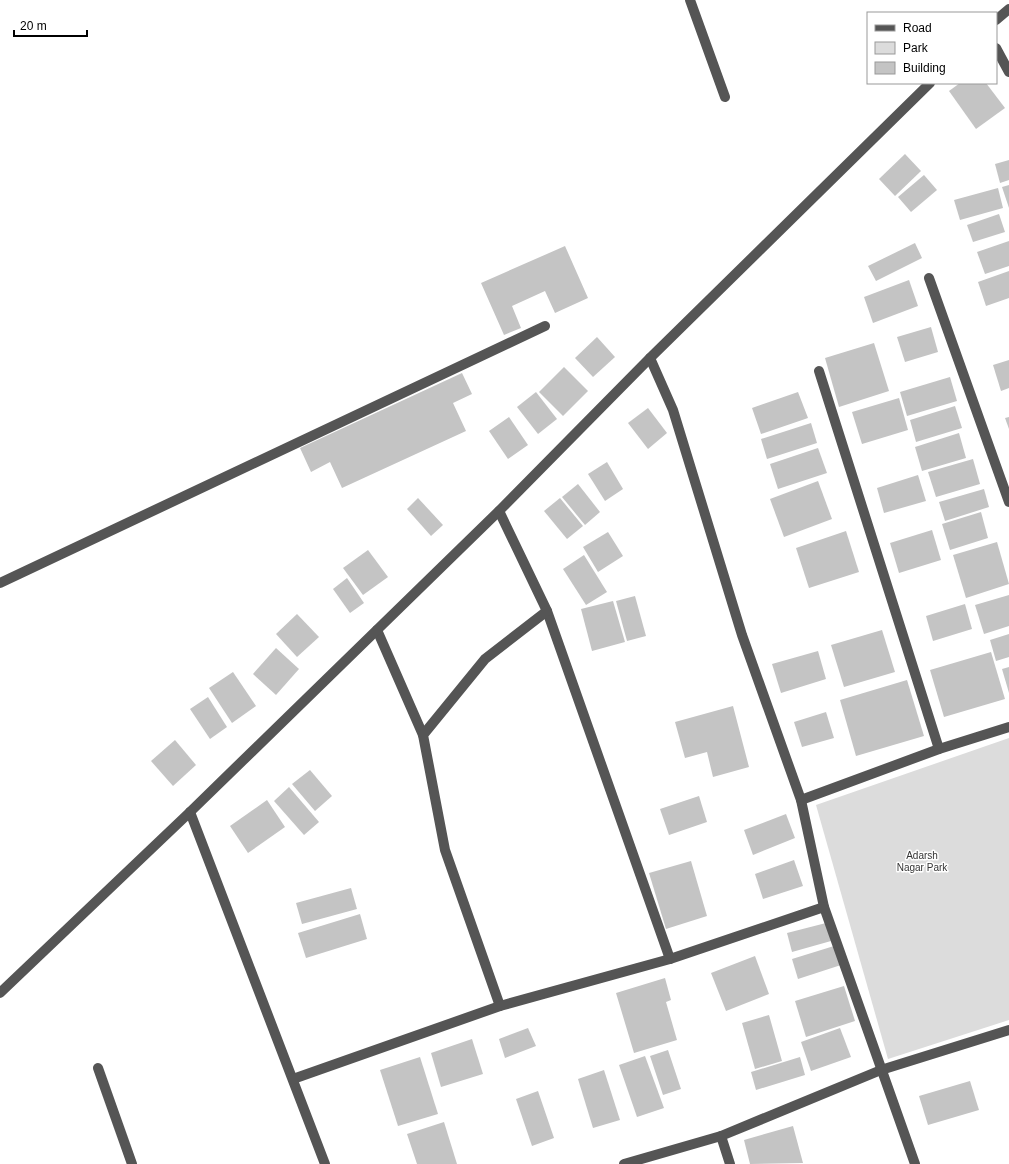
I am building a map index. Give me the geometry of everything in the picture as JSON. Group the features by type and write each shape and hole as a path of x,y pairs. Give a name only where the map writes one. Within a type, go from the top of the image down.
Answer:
{"street":[{"path":"690,0 725,97"},
{"path":"997,19 1009,9"},
{"path":"997,50 1009,72"},
{"path":"0,993 190,812 499,511 650,358 929,84"},
{"path":"930,278 1009,502"},
{"path":"0,583 545,326"},
{"path":"650,358 673,410 742,635 801,800 824,907 915,1164"},
{"path":"819,371 939,749"},
{"path":"499,511 547,611 670,959"},
{"path":"423,735 485,659 547,611"},
{"path":"377,630 423,735 445,850 500,1006"},
{"path":"801,800 939,749 1009,728"},
{"path":"190,812 325,1164"},
{"path":"293,1079 500,1006 670,959 824,907"},
{"path":"624,1164 721,1136 881,1070 1009,1030"},
{"path":"98,1068 132,1164"},
{"path":"721,1136 730,1164"}],"green space":[{"name":"Adarsh Nagar Park","path":"1009,738 1009,1020 888,1059 816,805"}],"building":[{"path":"959,84 987,84 1005,108 976,129 949,91"},
{"path":"905,154 921,171 895,196 879,179"},
{"path":"1009,160 1009,180 1000,183 995,164"},
{"path":"924,175 937,190 911,212 898,197"},
{"path":"1009,185 1009,208 1002,187"},
{"path":"998,188 1003,208 960,220 954,200"},
{"path":"999,214 1005,232 973,242 967,225"},
{"path":"1009,241 1009,266 985,274 977,252"},
{"path":"915,243 922,258 876,281 868,266"},
{"path":"565,246 588,298 555,313 545,291 512,306 521,328 504,335 481,283"},
{"path":"1009,271 1009,298 986,306 978,282"},
{"path":"909,280 918,306 873,323 864,297"},
{"path":"931,327 938,352 905,362 897,337"},
{"path":"597,337 615,357 593,377 575,358"},
{"path":"874,343 889,391 839,407 825,358"},
{"path":"1009,360 1009,388 1001,391 993,365"},
{"path":"564,367 588,391 563,416 539,392"},
{"path":"462,373 472,394 453,403 466,431 342,488 330,462 311,472 300,448"},
{"path":"950,377 957,401 907,416 900,392"},
{"path":"536,392 557,419 538,434 517,407"},
{"path":"798,392 808,418 761,434 752,408"},
{"path":"899,398 908,430 862,444 852,412"},
{"path":"955,406 962,428 916,442 910,420"},
{"path":"648,408 667,433 648,449 628,423"},
{"path":"509,417 528,445 508,459 489,431"},
{"path":"1009,417 1009,429 1005,418"},
{"path":"811,423 817,443 767,459 761,439"},
{"path":"959,433 966,458 922,471 915,447"},
{"path":"818,448 827,473 778,489 770,464"},
{"path":"973,459 980,484 936,497 928,472"},
{"path":"607,462 623,489 605,501 588,474"},
{"path":"918,475 926,501 884,513 877,488"},
{"path":"818,481 832,519 784,537 770,499"},
{"path":"578,484 600,512 585,525 562,497"},
{"path":"984,489 989,507 945,521 939,502"},
{"path":"418,498 443,525 431,536 407,509"},
{"path":"560,498 583,526 567,539 544,511"},
{"path":"981,512 988,538 950,550 942,524"},
{"path":"932,530 941,560 899,573 890,543"},
{"path":"846,531 859,572 809,588 796,548"},
{"path":"608,532 623,556 598,572 583,547"},
{"path":"997,542 1009,584 966,598 953,555"},
{"path":"368,550 388,577 363,595 343,568"},
{"path":"584,555 607,592 586,605 563,569"},
{"path":"347,578 364,603 350,613 333,589"},
{"path":"1009,595 1009,626 984,634 975,605"},
{"path":"635,596 646,636 627,641 616,601"},
{"path":"613,601 625,642 592,651 581,609"},
{"path":"965,604 972,629 933,641 926,616"},
{"path":"297,614 319,637 297,657 276,634"},
{"path":"882,630 895,672 844,687 831,645"},
{"path":"1009,634 1009,657 996,661 990,640"},
{"path":"276,648 299,669 276,695 253,674"},
{"path":"818,651 826,679 781,693 772,664"},
{"path":"991,652 1005,699 944,717 930,670"},
{"path":"1009,667 1009,693 1002,669"},
{"path":"233,672 256,706 232,723 209,688"},
{"path":"907,680 924,736 856,756 840,700"},
{"path":"208,697 227,727 210,739 190,709"},
{"path":"733,706 749,767 713,777 707,752 685,758 675,722"},
{"path":"826,712 834,738 802,747 794,722"},
{"path":"175,740 196,765 173,786 151,761"},
{"path":"310,770 332,796 315,811 292,784"},
{"path":"289,787 319,822 304,835 274,801"},
{"path":"699,796 707,822 669,835 660,809"},
{"path":"267,800 285,827 248,853 230,826"},
{"path":"786,814 795,838 753,855 744,830"},
{"path":"794,860 803,886 763,899 755,874"},
{"path":"691,861 707,916 666,929 649,873"},
{"path":"351,888 357,909 302,924 296,903"},
{"path":"360,914 367,939 306,958 298,933"},
{"path":"826,923 831,941 792,952 787,933"},
{"path":"834,946 841,965 798,979 792,959"},
{"path":"755,956 769,994 726,1011 711,973"},
{"path":"665,978 671,1000 666,1002 677,1040 634,1053 616,993"},
{"path":"844,986 855,1021 806,1037 795,1001"},
{"path":"769,1015 782,1061 755,1069 742,1023"},
{"path":"528,1028 536,1046 505,1058 499,1039"},
{"path":"840,1028 851,1057 811,1071 801,1042"},
{"path":"472,1039 483,1074 441,1087 431,1053"},
{"path":"668,1050 681,1089 663,1095 650,1056"},
{"path":"645,1056 664,1108 637,1117 619,1065"},
{"path":"420,1057 438,1114 398,1126 380,1070"},
{"path":"800,1057 805,1075 756,1090 751,1072"},
{"path":"604,1070 620,1120 593,1128 578,1079"},
{"path":"970,1081 979,1110 928,1125 919,1096"},
{"path":"538,1091 554,1138 532,1146 516,1099"},
{"path":"444,1122 457,1164 417,1164 407,1134"},
{"path":"793,1126 803,1163 750,1164 744,1140"}]}
